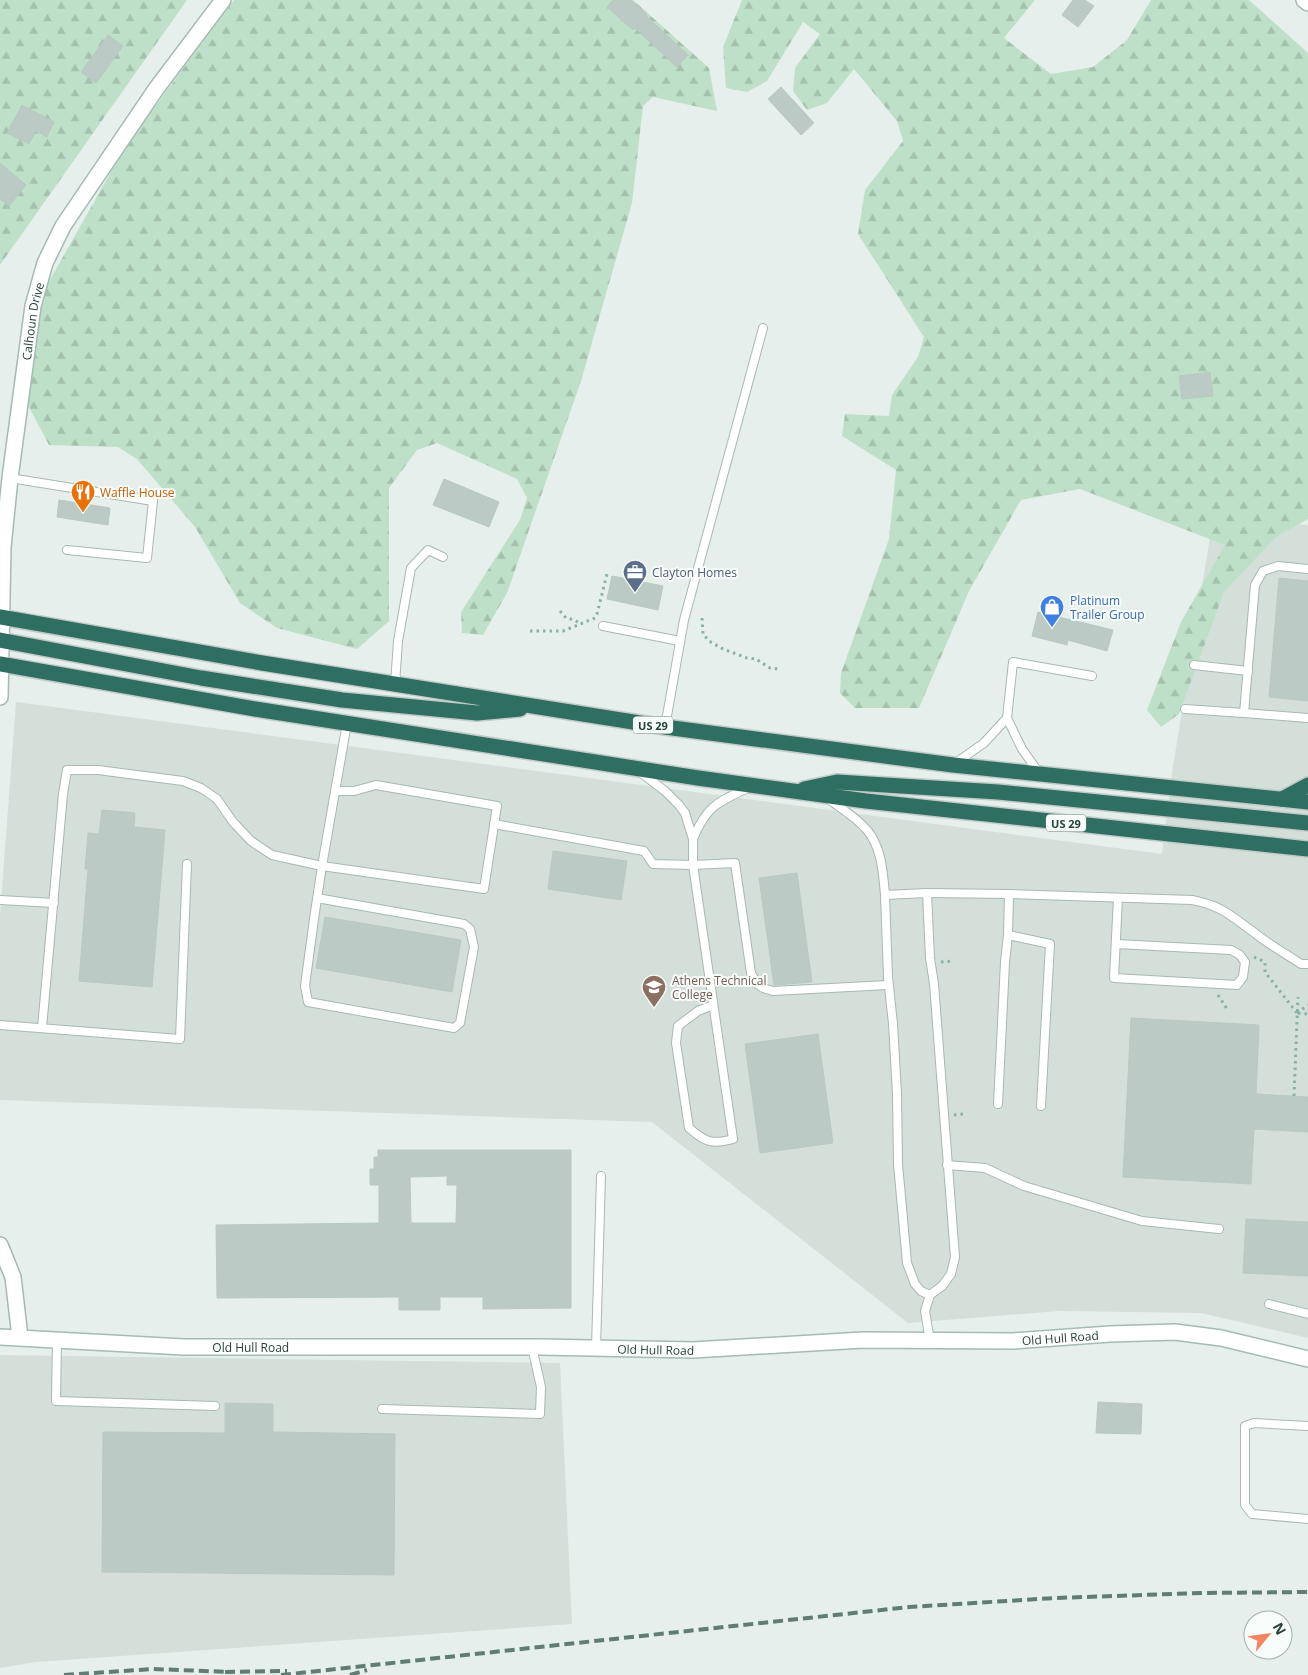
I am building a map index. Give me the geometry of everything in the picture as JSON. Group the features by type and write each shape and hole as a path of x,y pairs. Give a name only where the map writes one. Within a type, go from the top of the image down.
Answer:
{"highway":[{"name":"US 29","path":"1,617 262,663 665,727 953,765 1308,802"},
{"path":"1,641 201,678 342,700 477,713 540,707"},
{"name":"US 29","path":"1,665 254,709 636,769 825,796 1308,849"},
{"path":"793,791 837,782 998,792 1308,824"},
{"path":"1282,799 1308,786"}],"main road":[{"name":"Calhoun Drive","path":"0,697 2,547 33,306 45,263 63,226 145,105 223,0"},
{"path":"1304,0 1308,3"},
{"path":"0,1245 13,1277 20,1338"},
{"name":"Old Hull Road","path":"0,1337 184,1347 532,1347 693,1350 863,1340 1013,1340 1175,1332 1221,1338 1308,1359"}],"lane":[{"path":"665,727 684,620 763,328"},
{"path":"10,478 153,501 147,558 67,550"},
{"path":"395,684 398,641 411,568 428,550 444,557"},
{"path":"1244,713 1255,585 1263,570 1278,566 1308,569"},
{"path":"603,626 680,641"},
{"path":"1040,774 1022,749 1007,718 1013,662 1092,676"},
{"path":"1194,666 1248,671"},
{"path":"1185,708 1308,718"},
{"path":"953,765 984,743 1007,718"},
{"path":"317,898 464,924 470,930 474,948 460,1023 454,1028 308,1002 305,986 317,898 347,723"},
{"path":"636,769 665,791 679,805 685,813 694,839"},
{"path":"42,1028 63,794 67,770 98,770 183,781 200,788 217,799 233,822 251,840 272,855 322,866 484,889 496,806 376,785 354,791 336,791"},
{"path":"713,1006 698,1011 678,1026 676,1043 689,1128 703,1140 719,1143 733,1139 693,865 694,839 700,823 713,807 720,801 754,786"},
{"path":"825,796 868,831 876,844 881,862 885,895 888,985 894,1033 898,1164 907,1263 915,1284 921,1291 930,1295"},
{"path":"494,824 644,851 652,864 736,863 751,973 756,983 762,988 772,991 789,991 888,985"},
{"path":"0,1025 180,1039 187,864"},
{"path":"927,894 930,958 934,984 955,1257 954,1268 947,1280 930,1295 925,1311 930,1341"},
{"path":"885,895 1009,894 1192,900 1210,904 1230,914 1301,964 1308,964"},
{"path":"998,1104 1009,894"},
{"path":"1117,944 1226,950 1237,953 1245,962 1243,977 1238,985 1114,978 1118,898"},
{"path":"0,900 54,903"},
{"path":"1008,935 1050,944 1041,1106"},
{"path":"947,1165 985,1168 1024,1186 1142,1222 1219,1229"},
{"path":"596,1348 601,1176"},
{"path":"1269,1304 1308,1314"},
{"path":"57,1340 56,1401 215,1406"},
{"path":"382,1409 540,1414 541,1387 532,1347"},
{"path":"1308,1426 1254,1423 1245,1426 1245,1505 1252,1514 1308,1519"}],"path":[{"path":"530,631 563,631 594,618 597,614 607,574"},
{"path":"560,612 566,618 578,621 580,624"},
{"path":"702,618 703,634 709,641 723,649 747,658 756,659 770,668 780,670"},
{"path":"1265,962 1265,972 1297,1013 1308,1014"},
{"path":"1294,1096 1298,997"},
{"path":"1297,1013 1308,1005"}],"shaded area":[{"name":"Athens Technical College","path":"1213,518 1308,525 1308,1338 1201,1313 1059,1311 908,1323 652,1122 0,1100 0,916 16,702 1162,854 1172,773"},
{"path":"0,1355 560,1363 572,1624 36,1662 0,1668"}],"green space":[{"path":"0,0 187,0 0,265"},
{"path":"234,0 633,0 709,68 717,111 653,97 643,106 632,203 581,381 507,593 483,635 462,633 461,612 520,520 527,498 517,479 437,443 417,450 389,488 389,621 357,649 277,628 240,603 195,527 137,459 118,447 49,445 28,405 42,294 125,147"},
{"path":"742,0 1035,0 1004,38 1051,74 1093,67 1127,40 1151,0 1249,0 1308,53 1308,519 1276,537 1224,592 1179,714 1161,727 1147,710 1181,622 1225,545 1080,489 1021,500 969,591 919,708 855,708 840,693 841,673 889,539 896,470 842,436 845,414 889,416 892,395 918,357 924,337 858,234 865,190 903,141 897,121 854,69 827,103 807,110 793,91 795,68 820,34 803,22 767,81 747,92 726,88 723,47"}],"building":[{"path":"613,0 631,0 688,55 677,67 635,28 633,30 607,7"},
{"path":"1073,0 1085,0 1094,6 1078,27 1062,15"},
{"path":"108,35 123,46 96,83 81,72"},
{"path":"781,87 814,123 801,135 768,99"},
{"path":"22,105 54,122 47,137 36,131 29,144 7,133"},
{"path":"0,163 26,185 9,206 0,199"},
{"path":"1210,372 1213,396 1182,399 1179,376"},
{"path":"444,479 499,502 489,527 433,505"},
{"name":"Waffle House","path":"59,500 110,508 108,525 57,517"},
{"name":"Clayton Homes","path":"612,576 663,586 658,610 607,599"},
{"path":"1279,578 1308,581 1308,701 1269,697"},
{"path":"1038,612 1113,630 1107,651 1068,640 1067,645 1032,636"},
{"path":"102,810 135,813 134,827 165,830 152,987 79,981 88,869 85,869 88,833 99,834"},
{"path":"553,851 627,861 621,900 548,889"},
{"path":"797,873 812,982 774,985 759,878"},
{"path":"325,917 461,940 452,992 316,968"},
{"path":"1131,1018 1259,1025 1256,1094 1308,1097 1308,1132 1254,1129 1251,1184 1123,1177"},
{"path":"818,1034 833,1143 760,1153 745,1044"},
{"path":"378,1150 571,1150 571,1308 483,1309 483,1297 440,1297 440,1310 399,1310 399,1297 217,1298 216,1225 379,1223 379,1185 370,1185 370,1169 374,1169 374,1157 378,1157","holes":["447,1176 447,1185 457,1185 456,1223 411,1223 410,1177"]},
{"path":"1246,1219 1308,1222 1308,1276 1243,1273"},
{"path":"1098,1402 1142,1404 1141,1434 1096,1433"},
{"path":"225,1403 273,1404 273,1432 395,1434 394,1575 102,1572 103,1432 225,1433"}],"railway":[{"path":"281,1675 909,1607 1055,1598 1202,1593 1308,1592"},
{"path":"64,1675 153,1669 231,1672"},
{"path":"350,1675 367,1670"},
{"path":"225,1672 287,1671"}],"place":[{"name":"Waffle House","path":"83,513"},
{"name":"Clayton Homes","path":"635,593"},
{"name":"Platinum Trailer Group","path":"1052,628"},
{"name":"Athens Technical College","path":"654,1008"}]}
